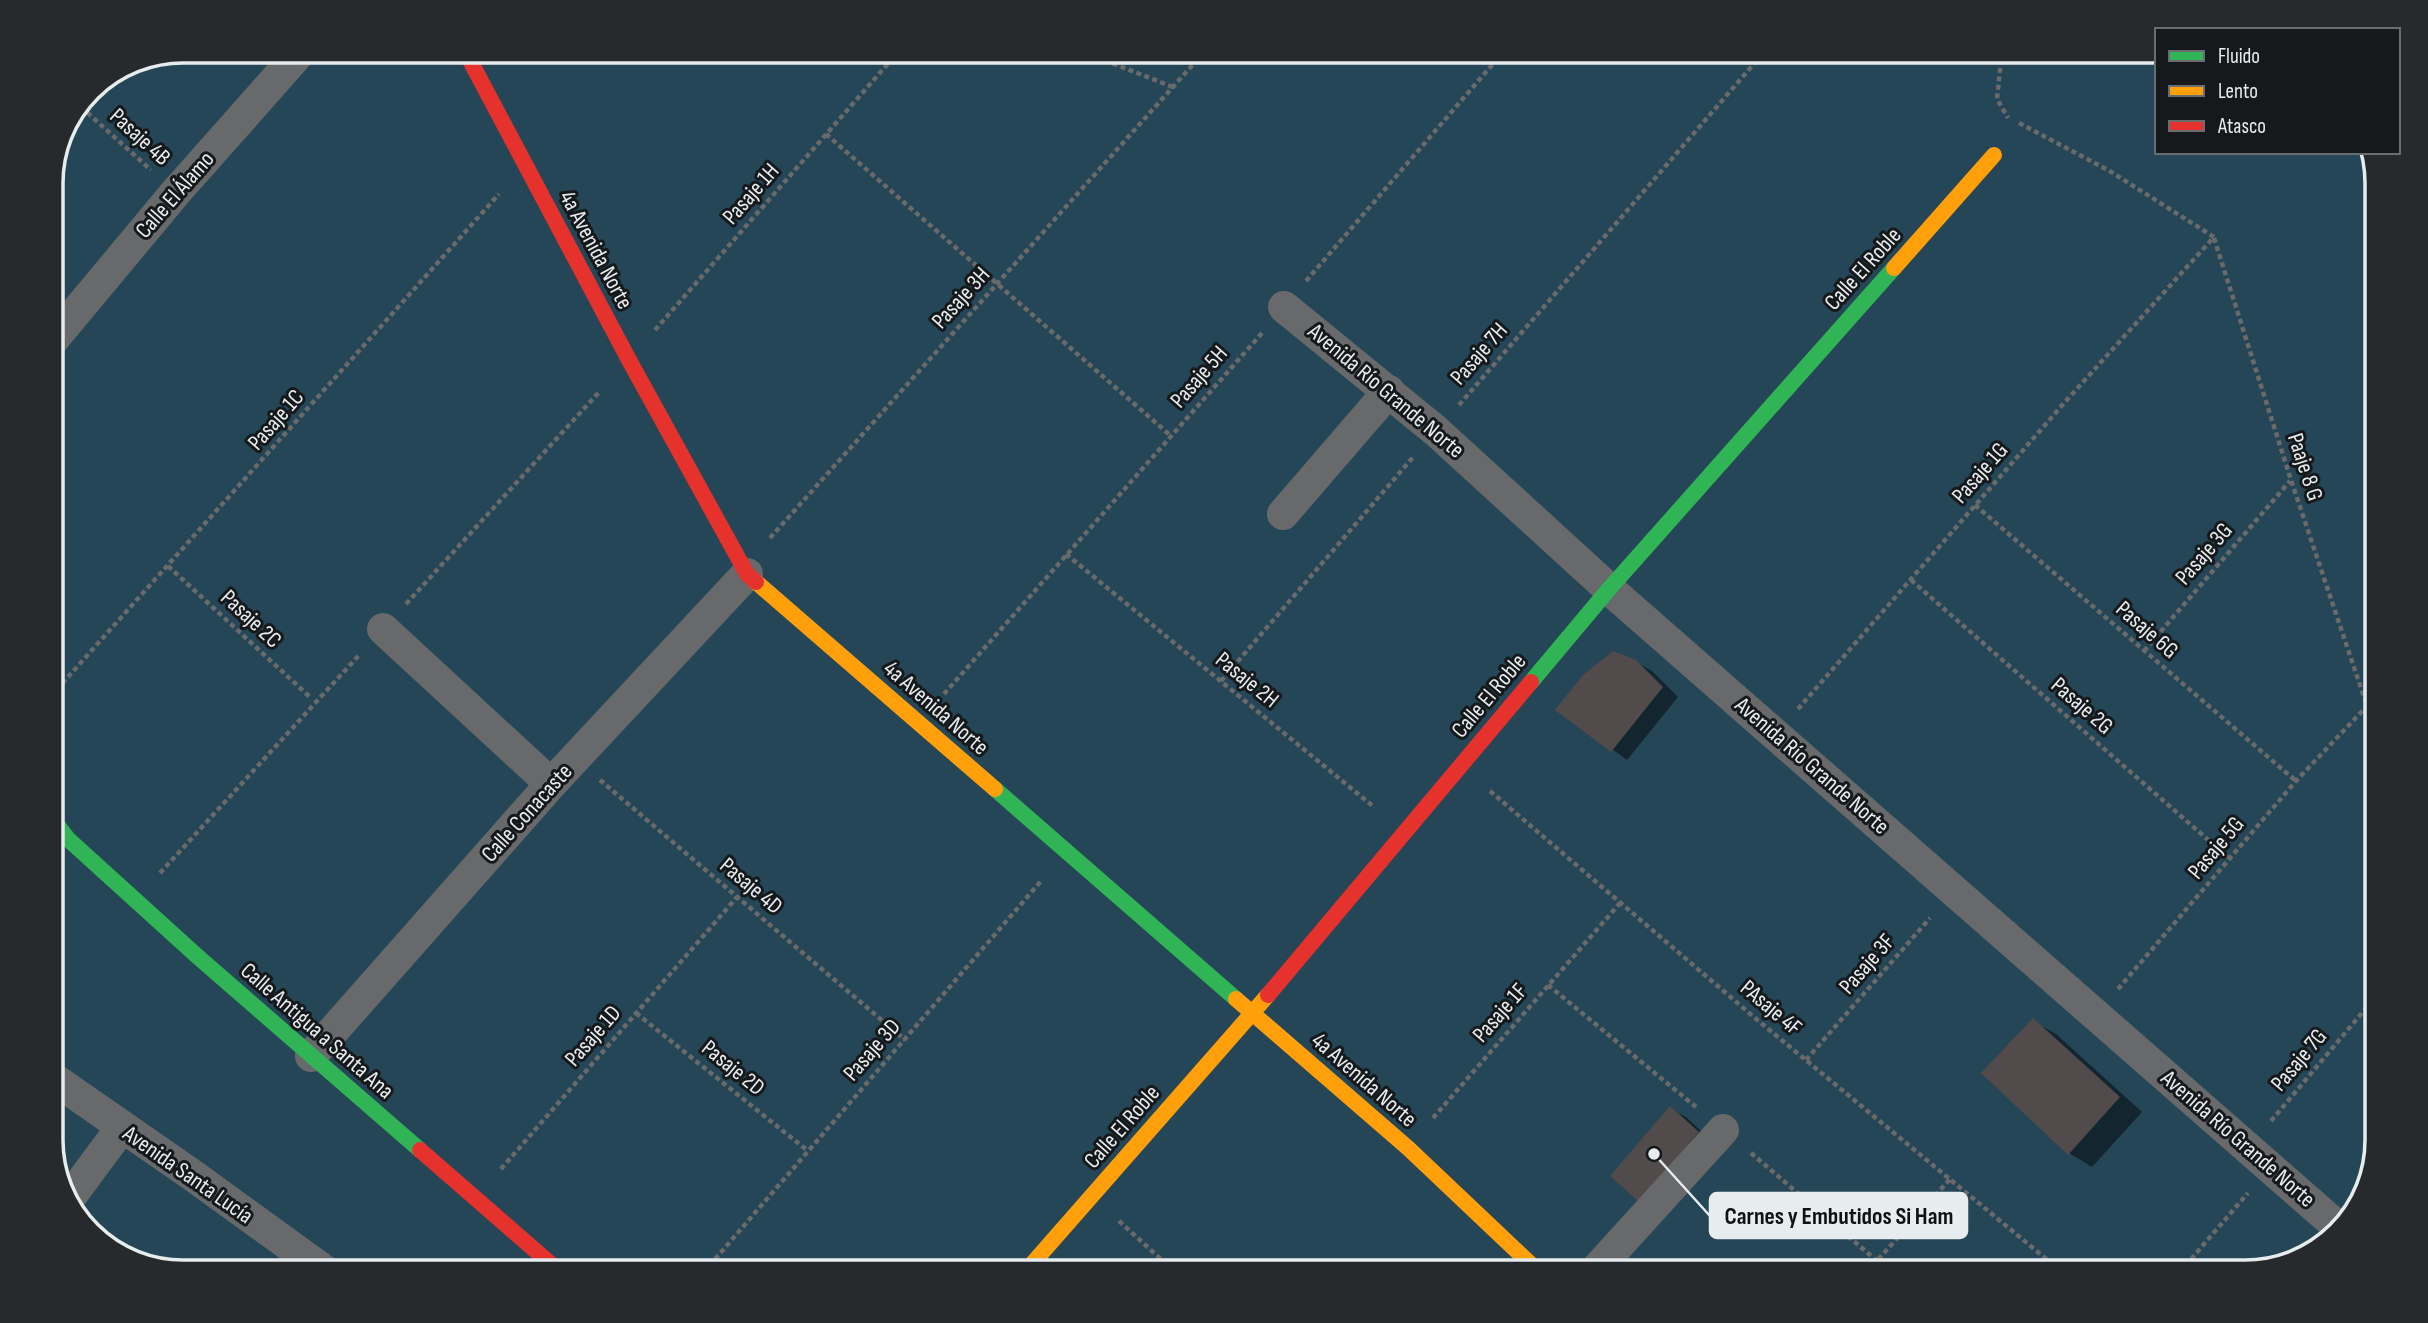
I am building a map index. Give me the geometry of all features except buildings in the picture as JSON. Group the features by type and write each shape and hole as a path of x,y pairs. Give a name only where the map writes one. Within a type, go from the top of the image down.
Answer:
{"street":[{"name":"Calle El Álamo","path":"63,328 176,192 291,63"},
{"name":"4a Avenida Norte","path":"471,63 745,571 1408,1148 1526,1260"},
{"name":"Calle El Roble","path":"1035,1260 1253,1013 1609,589 1994,155"},
{"name":"Avenida Río Grande Norte","path":"1284,307 1436,431 1609,589 2332,1222"},
{"path":"1283,514 1389,391"},
{"name":"Calle Conacaste","path":"311,1056 551,784 745,571"},
{"path":"383,629 551,784"},
{"name":"Calle Antigua a Santa Ana","path":"63,831 77,848 197,957 546,1260"},
{"name":"Avenida Santa Lucía","path":"63,1086 195,1177 298,1260"},
{"path":"74,1192 122,1128"},
{"path":"1605,1260 1723,1130"}],"path":[{"name":"Pasaje 1H","path":"629,360 888,63"},
{"path":"1112,63 1173,87"},
{"name":"Pasaje 3H","path":"745,571 1194,63"},
{"name":"Pasaje 5H","path":"919,724 1494,63"},
{"name":"Pasaje 7H","path":"1220,681 1755,63"},
{"path":"2001,63 1997,99 2007,117 2048,136 2108,170 2214,237"},
{"name":"Pasaje 4B","path":"87,112 176,192"},
{"path":"826,134 1171,436"},
{"name":"Pasaje 1C","path":"63,683 525,165"},
{"name":"Paaje 8 G","path":"2214,237 2291,480 2365,700"},
{"name":"Pasaje 1G","path":"1776,735 2065,402 2214,237"},
{"name":"Pasaje 3G","path":"2144,651 2291,480"},
{"name":"Pasaje 6G","path":"1975,505 2296,781"},
{"name":"Pasaje 2H","path":"1066,554 1405,832"},
{"name":"Pasaje 2C","path":"168,566 311,698"},
{"name":"Pasaje 2G","path":"1911,580 2230,859"},
{"name":"Pasaje 5G","path":"2096,1015 2296,781 2365,708"},
{"name":"Pasaje 4D","path":"575,759 905,1040"},
{"name":"PAsaje 4F","path":"1461,766 2048,1260"},
{"name":"Pasaje 3D","path":"714,1260 1067,852"},
{"name":"Pasaje 3F","path":"1807,1060 1954,891"},
{"name":"Pasaje 1D","path":"475,1199 737,897"},
{"name":"Pasaje 1F","path":"1408,1148 1620,902"},
{"name":"Pasaje 7G","path":"2188,1260 2365,1012"},
{"name":"Pasaje 2D","path":"636,1013 808,1151"},
{"path":"1878,1260 1950,1179"},
{"path":"1091,1196 1162,1260"}],"shaded area":[{"path":"183,63 2155,63 2155,154 2362,154 2365,175 2365,1140 2361,1171 2353,1193 2330,1225 2305,1244 2276,1256 2245,1260 183,1260 152,1256 130,1248 104,1230 83,1207 69,1179 63,1148 63,175 75,130 88,110 104,93 123,79 144,69"}],"traffic: fast":[{"path":"1531,682 1609,589 1894,268"},
{"path":"995,789 1236,999"},
{"path":"63,833 197,956 420,1150"}],"traffic: slow":[{"path":"1894,268 1994,155"},
{"path":"756,582 995,789"},
{"path":"1036,1260 1268,995"},
{"path":"1236,999 1408,1148 1526,1260"}],"traffic: jam":[{"path":"471,63 629,360 747,574 756,582"},
{"path":"1268,995 1531,682"},
{"path":"420,1150 546,1260"}],"place":[{"name":"Carnes y Embutidos Si Ham","path":"1654,1154"}]}
